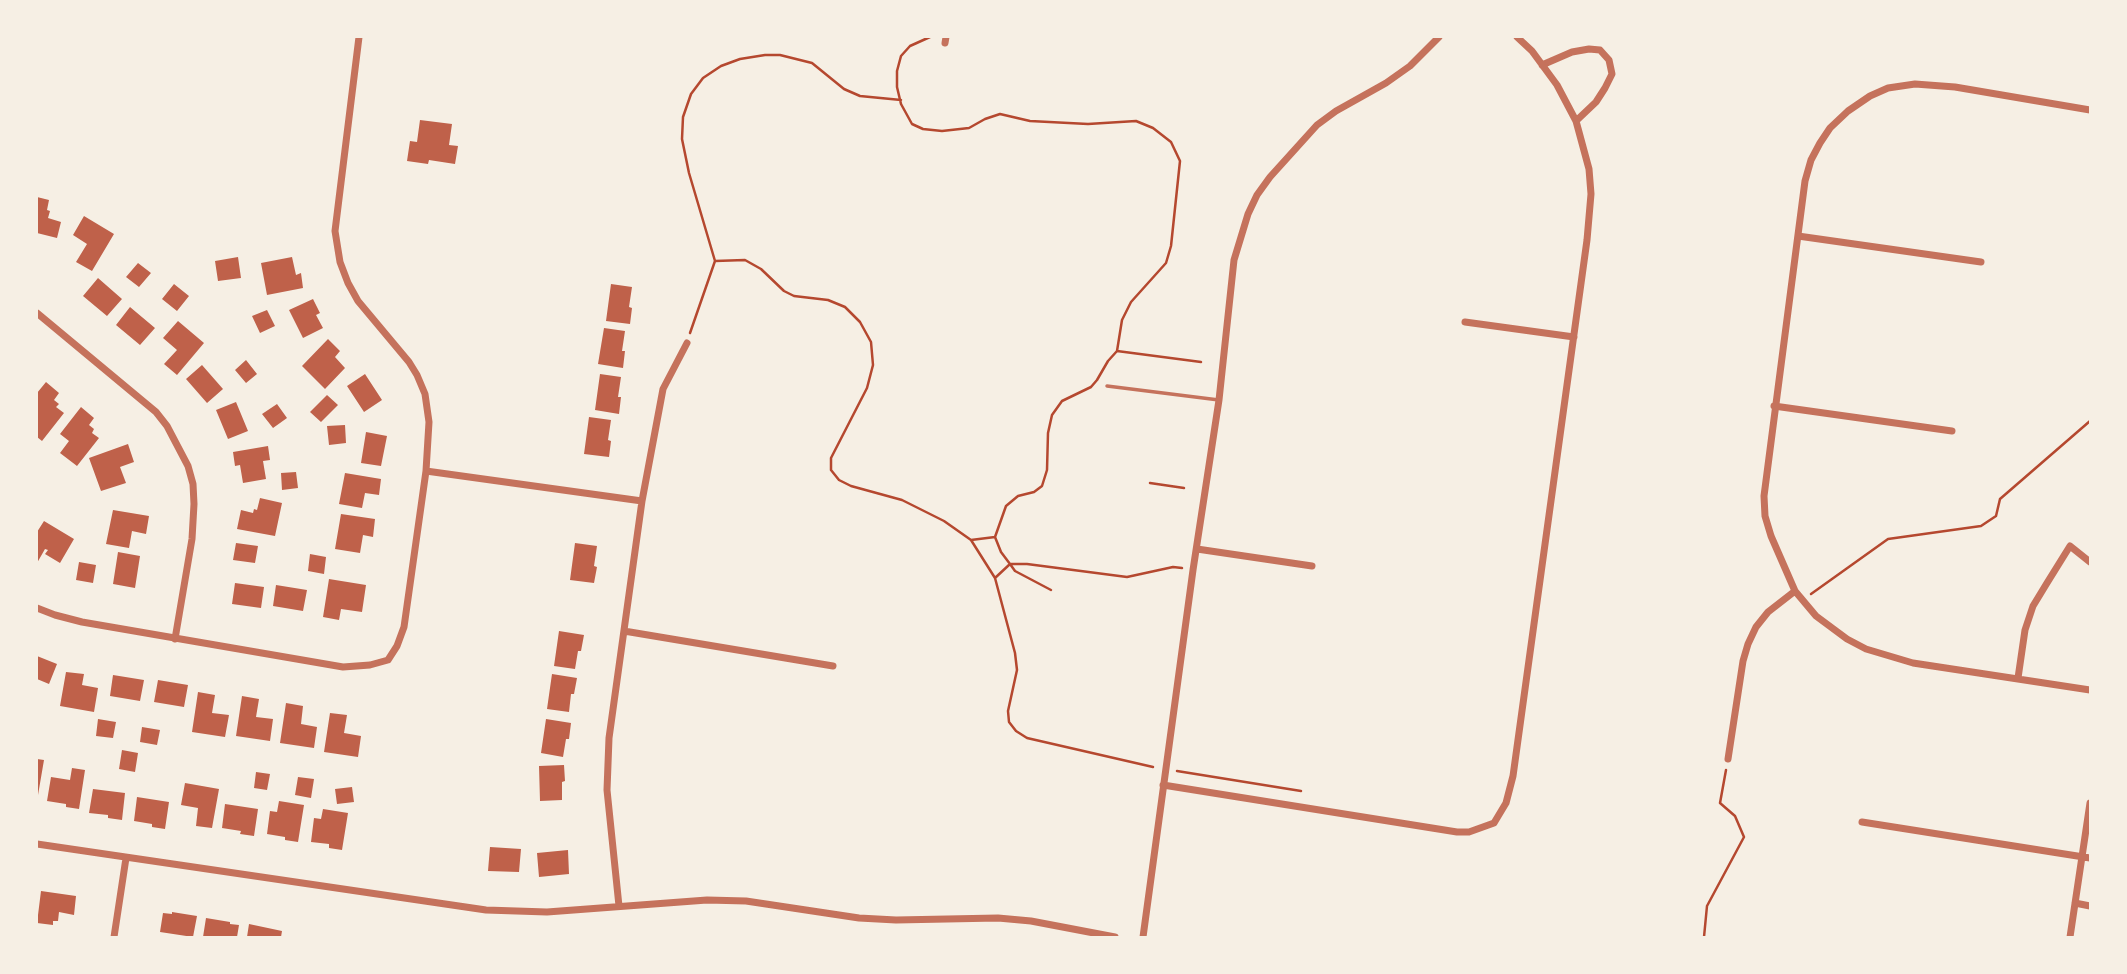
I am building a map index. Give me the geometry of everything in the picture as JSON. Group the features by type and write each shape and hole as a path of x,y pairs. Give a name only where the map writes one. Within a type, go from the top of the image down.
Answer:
{"street":[{"path":"37,608 82,622 343,667 370,666 388,660 397,646 404,627 426,471 429,422 425,394 417,375 358,301 340,262 335,231 359,37"},
{"path":"1143,937 1219,400 1234,260 1248,215 1257,195 1317,125 1386,83 1410,65 1439,37"},
{"path":"1163,785 1457,832 1469,832 1494,822 1506,803 1513,776 1587,240 1591,194 1589,169 1576,121 1557,86 1532,51 1517,37"},
{"path":"1542,65 1572,52 1588,49 1600,50 1609,60 1612,74 1605,88 1597,102 1576,121"},
{"path":"2090,110 1925,84 1888,88 1870,96 1830,128 1811,160 1805,181 1764,496 1770,536 1795,591 1816,616 1832,629 1866,649 1913,663 2090,690"},
{"path":"1798,236 1981,262"},
{"path":"37,313 156,412 167,426 188,466 193,484 192,538 175,639"},
{"path":"1465,322 1574,337"},
{"path":"619,906 607,790 609,738 642,501 663,389 687,343"},
{"path":"1774,406 1952,431"},
{"path":"426,471 642,501"},
{"path":"2018,678 2025,630 2033,606 2070,546 2090,562"},
{"path":"1197,548 1311,566"},
{"path":"1728,759 1748,644 1756,627 1768,612 1795,591"},
{"path":"624,631 833,666"},
{"path":"2070,937 2086,857 2090,803"},
{"path":"1862,822 2086,857"},
{"path":"37,844 486,910 547,912 707,900 746,901 859,918 1031,920 1115,937"},
{"path":"114,937 126,858"},
{"path":"2075,903 2090,906"}],"lane":[{"path":"1108,387 1219,400"}],"path":[{"path":"930,37 910,46 901,56 897,71 897,87 912,124 923,129 942,131 969,128 1000,114 1030,121 1088,124 1136,121 1153,128 1171,142 1180,161 1171,246 1166,263 1131,302 1122,320 1117,351 1091,387 1062,401 1052,415 1048,433 1047,470 1042,486 1034,492 1018,496 1006,506 995,537 1001,552 1015,571 1051,590"},
{"path":"687,343 715,261 689,173 682,139 683,117 691,93 703,78 721,66 740,59 780,55 796,57 813,64 844,89 860,96 901,100"},
{"path":"715,261 745,260 761,268 784,291 794,296 828,300 845,307 860,322 871,342 873,365 867,388 831,458 831,470 839,480 902,500 944,521 971,540 995,578 1015,653 1017,670 1008,711 1009,722 1016,731 1027,738 1166,769 1301,791"},
{"path":"1117,351 1200,362"},
{"path":"1802,600 1888,539 1981,526 1996,516 2000,499 2090,421"},
{"path":"1150,483 1184,488"},
{"path":"971,540 995,537"},
{"path":"995,578 1010,564 1127,577 1173,567 1193,570"},
{"path":"1704,937 1707,906 1744,837 1735,816 1720,803 1728,759"}],"building":[{"path":"420,120 452,124 449,145 458,146 455,164 429,160 428,164 407,161 410,141 417,142"},
{"path":"37,197 49,200 48,218 61,222 57,238 37,233"},
{"path":"84,216 114,234 92,271 76,262 87,244 73,235"},
{"path":"238,257 241,278 218,281 215,261"},
{"path":"292,257 296,275 301,273 303,288 267,295 261,263"},
{"path":"138,263 151,273 139,287 126,277"},
{"path":"98,278 122,299 107,316 83,296"},
{"path":"174,284 189,296 177,311 162,299"},
{"path":"611,284 632,287 630,324 606,321"},
{"path":"313,299 320,313 316,315 323,328 303,338 289,310"},
{"path":"130,307 155,328 140,345 116,325"},
{"path":"267,310 275,326 260,333 252,316"},
{"path":"178,321 204,343 177,375 164,364 177,350 163,338"},
{"path":"604,328 625,331 623,368 598,364"},
{"path":"328,339 340,351 335,357 345,368 325,389 302,366"},
{"path":"246,360 257,374 246,383 235,370"},
{"path":"202,365 223,389 207,403 186,379"},
{"path":"365,374 382,400 364,412 347,386"},
{"path":"600,374 621,377 619,414 595,410"},
{"path":"46,382 59,393 54,400 59,404 56,407 64,413 42,441 37,437 37,393"},
{"path":"327,395 338,405 321,422 310,412"},
{"path":"236,402 248,431 228,439 216,410"},
{"path":"277,404 287,418 273,428 262,414"},
{"path":"81,407 94,418 89,425 94,429 92,433 99,438 77,466 60,453 69,441 60,434"},
{"path":"589,417 611,420 609,457 584,454"},
{"path":"345,425 346,443 329,445 327,426"},
{"path":"366,432 387,436 381,466 361,463"},
{"path":"128,444 134,462 120,467 126,483 101,491 89,458"},
{"path":"268,446 270,460 263,461 266,479 243,483 240,465 235,466 233,452"},
{"path":"296,472 298,488 282,490 281,473"},
{"path":"345,473 381,479 379,495 365,493 362,508 339,504"},
{"path":"260,498 282,503 275,536 237,529 241,510 253,513 254,509 257,510"},
{"path":"113,510 149,516 146,534 132,531 129,548 106,544"},
{"path":"341,514 375,519 373,537 363,535 360,553 335,549"},
{"path":"44,521 74,539 60,563 45,554 48,550 45,549 37,563 37,532"},
{"path":"236,543 258,546 255,563 233,560"},
{"path":"575,543 597,546 594,583 570,580"},
{"path":"118,552 140,556 135,588 113,584"},
{"path":"310,554 326,557 324,574 308,571"},
{"path":"79,562 96,565 93,583 76,580"},
{"path":"329,579 366,585 362,612 341,609 339,620 323,617"},
{"path":"235,583 264,587 261,608 232,604"},
{"path":"276,585 307,590 303,611 273,606"},
{"path":"559,631 584,635 575,669 554,666"},
{"path":"37,656 57,664 49,684 37,679"},
{"path":"66,672 84,674 82,685 98,688 94,712 60,706"},
{"path":"552,674 577,678 574,694 571,694 569,712 547,709"},
{"path":"113,675 144,680 140,701 110,696"},
{"path":"158,680 188,685 184,707 154,702"},
{"path":"198,692 215,695 212,713 229,715 225,737 192,732"},
{"path":"242,696 259,699 256,717 273,719 270,741 236,736"},
{"path":"286,703 303,706 301,724 317,727 314,748 280,743"},
{"path":"330,713 347,715 344,733 361,736 358,757 324,752"},
{"path":"98,719 116,722 113,738 96,736"},
{"path":"546,719 571,723 563,757 541,753"},
{"path":"142,727 160,730 157,745 140,742"},
{"path":"122,750 138,753 135,772 119,769"},
{"path":"37,759 44,760 38,795 37,795"},
{"path":"564,765 562,800 540,801 539,766"},
{"path":"72,768 85,770 79,809 47,801 51,777 70,780"},
{"path":"256,772 270,774 267,790 254,788"},
{"path":"298,777 314,779 311,798 295,795"},
{"path":"185,783 219,789 212,828 196,826 198,808 181,805"},
{"path":"352,787 354,802 337,804 335,789"},
{"path":"93,789 125,793 122,820 89,813"},
{"path":"137,797 169,802 165,829 134,821"},
{"path":"279,801 304,805 298,842 267,834 270,811 277,812"},
{"path":"225,804 258,809 254,836 222,828"},
{"path":"323,809 348,813 342,850 329,848 329,844 311,842 314,818 321,819"},
{"path":"490,847 521,849 519,872 488,871"},
{"path":"568,850 569,874 539,877 537,853"},
{"path":"41,891 76,896 74,915 59,912 58,921 53,921 53,925 37,923"},
{"path":"163,913 197,916 193,937 160,932"},
{"path":"206,918 239,925 237,937 203,937"},
{"path":"249,924 282,931 281,937 247,937"}]}
